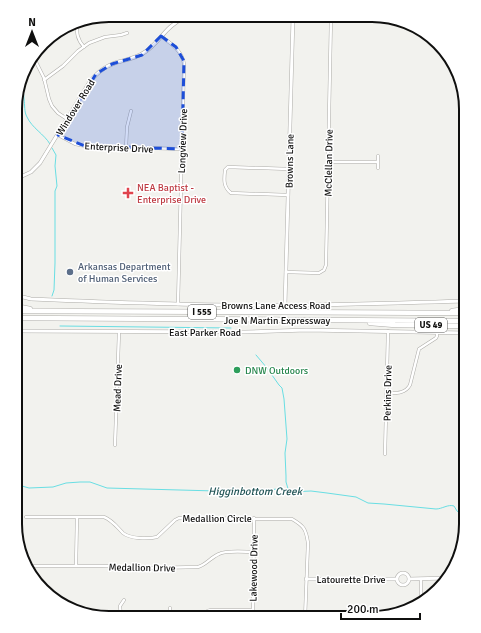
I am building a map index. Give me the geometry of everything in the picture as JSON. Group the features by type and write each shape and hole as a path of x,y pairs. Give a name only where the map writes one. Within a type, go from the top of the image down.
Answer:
{"highway":[{"path":"22,307 41,311"},
{"name":"US 49","path":"428,313 459,310"},
{"name":"Joe N Martin Expressway","path":"22,311 459,313"},
{"name":"Joe N Martin Expressway","path":"22,318 459,321"},
{"name":"US 49","path":"346,320 381,324 459,326"}],"street":[{"name":"Windover Road","path":"22,176 37,166 43,159 89,83 100,71 112,64 132,59 142,54 153,46 161,36 177,22"},
{"name":"Browns Lane","path":"285,305 293,22"},
{"name":"McClellan Drive","path":"286,272 319,273 325,268 331,22"},
{"path":"77,29 78,39 84,47"},
{"path":"44,80 63,66 84,47 99,39 121,36 127,33"},
{"name":"Longview Drive","path":"161,36 176,47 184,61 178,304"},
{"path":"36,62 52,106 58,113 67,119"},
{"path":"126,148 127,127 131,111"},
{"name":"Enterprise Drive","path":"58,135 75,144 85,146 182,150"},
{"path":"378,156 378,168"},
{"path":"328,162 378,162"},
{"path":"288,195 231,193 225,186 224,177 225,170 228,167 289,169"},
{"name":"Browns Lane Access Road","path":"22,297 31,299 178,304 285,305 459,301"},
{"name":"East Parker Road","path":"22,331 245,332 291,330 459,333"},
{"name":"Perkins Drive","path":"385,454 388,331"},
{"name":"Mead Drive","path":"115,445 119,332"},
{"path":"387,393 401,392 408,389 420,348 436,338 437,332"},
{"name":"Medallion Circle","path":"26,517 102,517 107,518 126,535 132,538 157,537 179,518 292,519 300,523 307,533 308,543 305,611"},
{"path":"76,566 77,517"},
{"name":"Lakewood Drive","path":"253,610 254,518"},
{"name":"Medallion Drive","path":"33,566 151,568 198,567 222,553 254,552"},
{"path":"402,572 406,573 409,579 408,583 404,585 399,584 396,579 398,574 402,572"},
{"path":"421,578 421,595"},
{"path":"409,579 439,578"},
{"name":"Latourette Drive","path":"306,580 396,579"},
{"path":"120,611 120,606 124,600"},
{"path":"208,611 253,610"}],"highlighted area":[{"path":"161,36 176,47 184,61 182,149 85,146 58,135 96,74 112,64 142,55"}],"waterway":[{"path":"24,94 25,111 29,121 50,144"},
{"path":"52,148 56,155 55,166 57,186 55,191 55,263 54,290 52,296"},
{"path":"60,326 231,328"},
{"path":"256,355 282,388 287,439 285,453 286,482 289,492"},
{"name":"Higginbottom Creek","path":"22,486 29,488 53,487 66,483 90,482 107,488 238,493 251,493 279,489 289,492 311,491 356,497 368,503 436,509 454,506 459,513"}],"place":[{"name":"NEA Baptist - Enterprise Drive","path":"128,193"},
{"name":"Arkansas Department of Human Services","path":"70,272"},
{"name":"DNW Outdoors","path":"237,370"}]}
